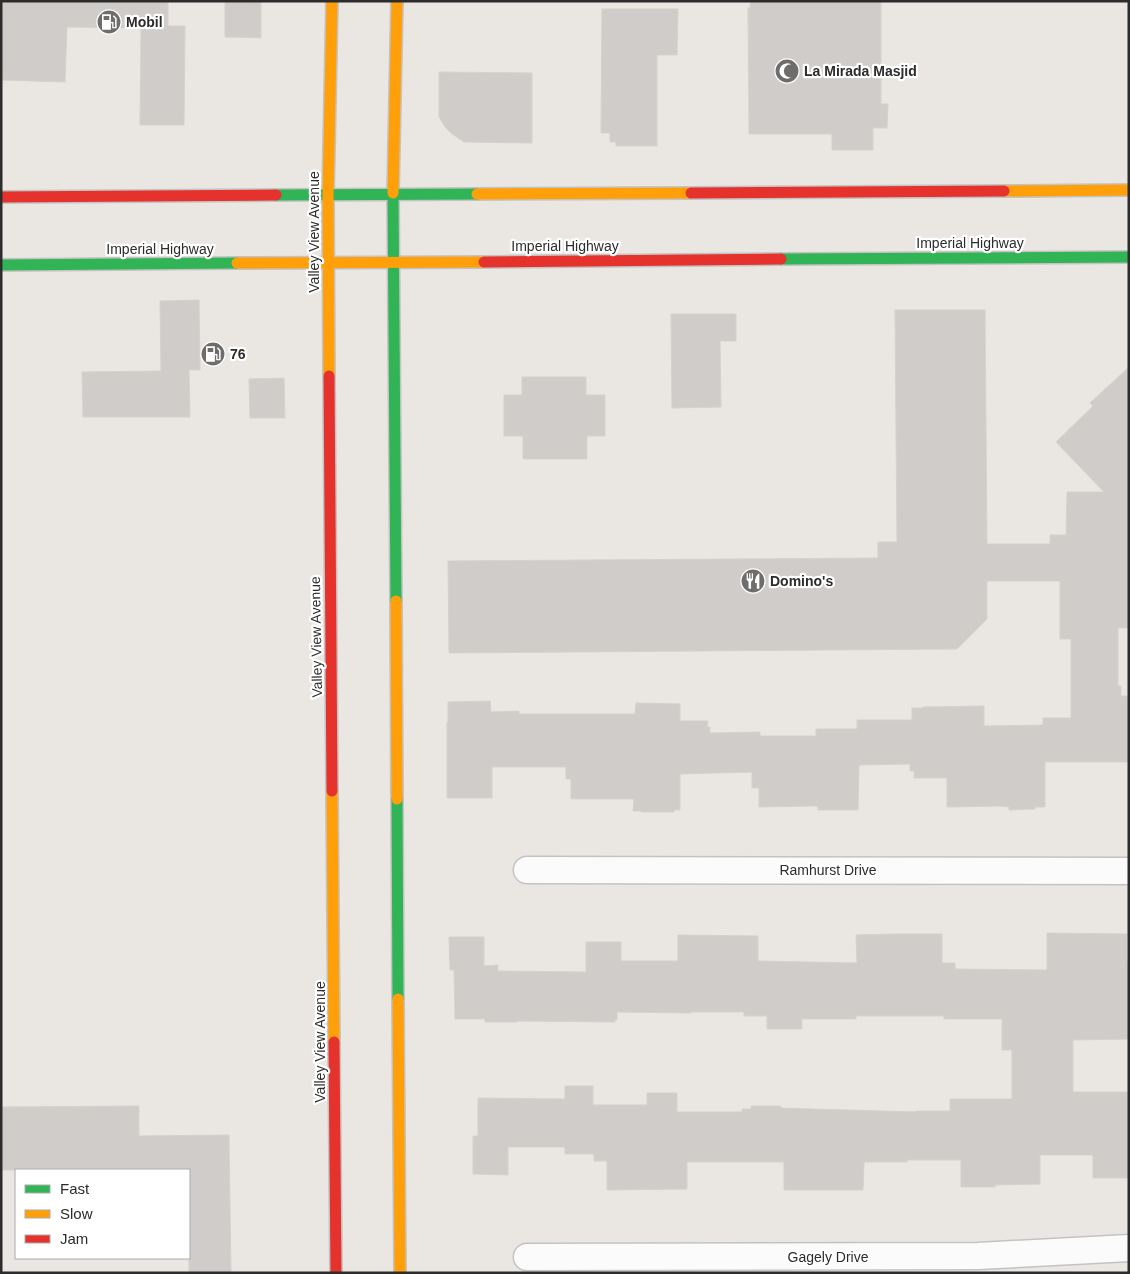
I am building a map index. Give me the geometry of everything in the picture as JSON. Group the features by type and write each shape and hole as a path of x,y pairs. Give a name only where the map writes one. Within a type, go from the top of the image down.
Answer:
{"main road":[{"name":"Valley View Avenue","path":"332,1 328,195 336,1273"},
{"path":"397,1 393,262 400,1273"},
{"path":"1,197 1129,190"},
{"name":"Imperial Highway","path":"1,265 1129,257"}],"street":[{"name":"Ramhurst Drive","path":"528,870 1129,871"},
{"name":"Gagely Drive","path":"527,1257 978,1256 1129,1248"}],"building":[{"path":"1,1 168,1 168,26 185,26 184,125 140,125 141,28 67,27 65,82 1,80"},
{"path":"225,1 261,2 261,38 225,37"},
{"path":"750,1 881,1 881,104 888,104 887,128 873,128 873,150 832,150 832,134 749,134 748,8 750,8"},
{"path":"602,9 678,9 677,55 657,55 657,146 616,146 616,142 610,142 610,133 601,133"},
{"path":"439,72 532,73 532,143 464,142 451,133 439,117"},
{"path":"199,300 200,370 189,370 190,417 83,417 82,372 161,371 160,301"},
{"path":"895,310 985,310 987,544 1050,544 1050,535 1066,535 1067,492 1104,492 1056,442 1093,406 1090,403 1129,367 1129,628 1118,628 1118,686 1121,686 1121,696 1129,696 1129,762 1045,762 1045,807 1035,807 1035,809 1009,810 1009,807 1000,806 947,807 947,778 914,778 914,771 910,771 910,764 859,765 858,810 818,810 816,806 759,807 759,788 752,788 752,772 680,774 680,810 674,810 674,812 633,811 634,799 571,799 571,779 566,779 566,767 492,767 492,798 447,798 448,702 490,701 491,712 519,711 519,714 635,714 636,703 680,704 680,721 708,721 707,727 710,727 710,733 760,732 760,736 816,736 816,729 857,729 857,720 912,720 912,708 923,707 984,706 984,726 1043,725 1043,718 1071,718 1071,639 1060,639 1060,581 987,581 987,619 957,649 449,653 448,561 878,558 878,542 897,542"},
{"path":"671,314 736,314 736,341 720,341 721,407 672,408"},
{"path":"522,377 586,377 586,395 605,395 605,436 587,436 587,459 523,459 523,436 504,436 504,395 522,395"},
{"path":"284,378 285,418 250,418 249,379"},
{"path":"1047,933 1127,934 1129,1039 1073,1040 1073,1092 1129,1092 1129,1178 1093,1178 1093,1155 1040,1155 1040,1184 961,1187 961,1160 907,1160 907,1162 864,1162 863,1190 784,1190 784,1162 687,1162 687,1189 607,1190 607,1161 594,1161 594,1154 565,1154 565,1147 508,1147 508,1175 473,1174 473,1136 478,1136 478,1098 565,1099 565,1086 593,1086 593,1105 647,1105 647,1093 677,1093 677,1112 742,1112 742,1109 751,1109 751,1106 916,1112 950,1111 950,1099 1012,1099 1012,1050 1002,1050 1002,1019 944,1019 944,1016 856,1016 856,1019 802,1019 802,1029 767,1029 767,1016 744,1016 744,1012 617,1012 617,1020 615,1022 485,1022 485,1019 455,1019 454,970 450,970 449,937 484,937 484,966 498,965 498,971 586,972 586,942 621,942 621,961 678,961 678,935 758,936 758,961 857,963 856,935 892,934 942,934 942,963 955,963 955,969 1047,970"},
{"path":"139,1106 139,1136 229,1135 231,1273 189,1273 190,1169 1,1170 1,1107"}],"traffic: fast":[{"path":"393,193 396,601"},
{"path":"276,195 477,194"},
{"path":"781,259 1129,257"},
{"path":"1,265 237,263"},
{"path":"397,799 398,999"}],"traffic: slow":[{"path":"329,376 328,195 332,1"},
{"path":"393,193 397,1"},
{"path":"1004,191 1129,190"},
{"path":"477,194 691,193"},
{"path":"237,263 484,262"},
{"path":"396,601 397,799"},
{"path":"332,791 334,1042"},
{"path":"398,999 400,1273"}],"traffic: jam":[{"path":"691,193 1004,191"},
{"path":"1,197 276,195"},
{"path":"484,262 781,259"},
{"path":"329,376 332,791"},
{"path":"334,1042 336,1273"}],"place":[{"name":"Mobil","path":"109,22"},
{"name":"La Mirada Masjid","path":"787,71"},
{"name":"76","path":"213,354"},
{"name":"Domino's","path":"753,581"}]}
